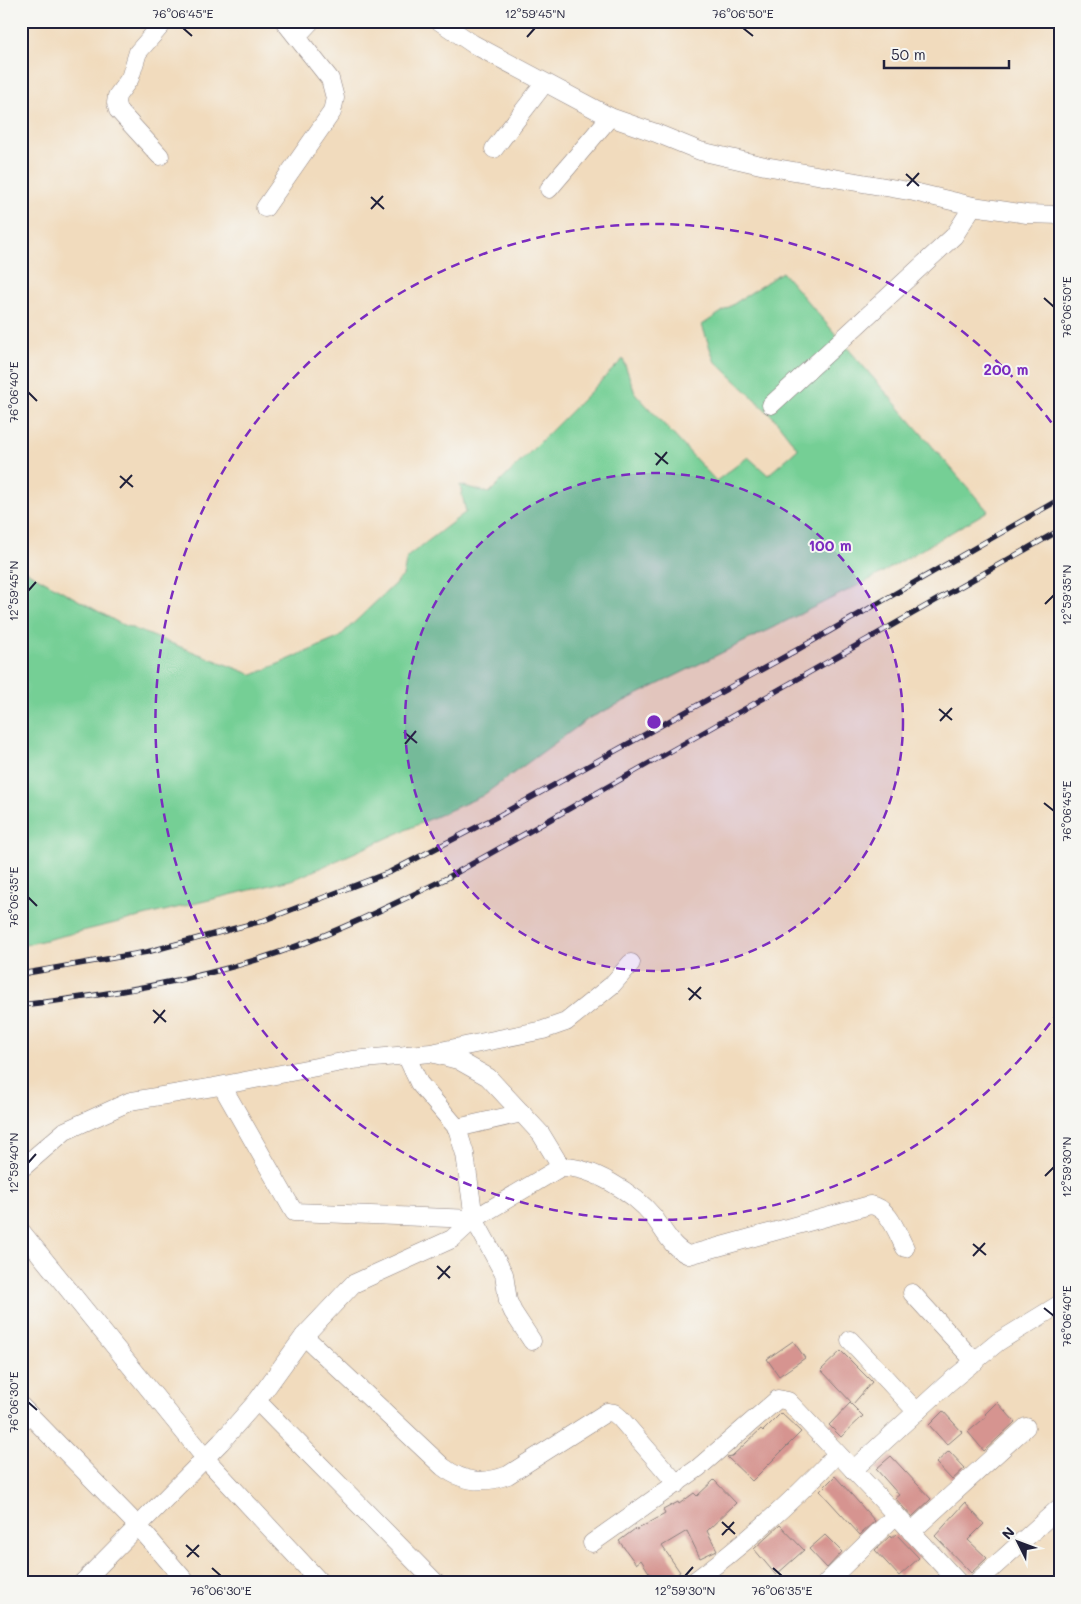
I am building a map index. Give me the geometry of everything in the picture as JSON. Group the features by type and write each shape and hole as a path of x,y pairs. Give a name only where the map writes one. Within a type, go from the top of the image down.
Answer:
{"street":[{"path":"160,156 118,110 116,103 117,96 133,71 138,52 165,21"},
{"path":"265,208 332,112 335,98 330,79 284,21"},
{"path":"297,36 311,21"},
{"path":"439,21 473,44 544,84 610,117 656,132 700,151 765,166 914,192 973,206 1027,214 1060,215"},
{"path":"494,149 544,84"},
{"path":"549,189 610,117"},
{"path":"771,405 954,236 973,206"},
{"path":"21,1169 64,1131 131,1101 222,1086 352,1060 431,1054 543,1030 566,1022 612,985 631,963"},
{"path":"431,1054 458,1060 488,1077 541,1134 561,1167"},
{"path":"406,1055 420,1084 457,1128 467,1167 474,1219 504,1274 508,1301 513,1312 532,1341"},
{"path":"222,1086 294,1212 474,1219"},
{"path":"457,1128 522,1112"},
{"path":"82,1583 205,1458 257,1401 304,1336 353,1284 452,1239 474,1219 561,1167 570,1167 618,1185 630,1193 653,1215 677,1248 689,1255 870,1205 884,1210 905,1248"},
{"path":"21,1231 205,1458 321,1583"},
{"path":"912,1293 974,1362"},
{"path":"853,1470 998,1342 1060,1304"},
{"path":"304,1336 443,1467 463,1479 478,1482 496,1480 508,1475 607,1412 614,1413 620,1418 677,1484"},
{"path":"850,1340 917,1412"},
{"path":"592,1543 715,1455 778,1399 788,1401 912,1532 954,1581"},
{"path":"257,1401 436,1583"},
{"path":"21,1406 138,1526 187,1583"},
{"path":"912,1532 1026,1427"},
{"path":"692,1583 737,1550 781,1512 838,1454"},
{"path":"976,1583 1060,1508"},
{"path":"826,1583 896,1515"}],"green space":[{"path":"782,272 988,511 871,579 588,719 482,796 295,879 21,946 21,568 119,623 253,675 338,638 403,576 407,557 466,512 460,485 489,493 623,359 635,393 716,481 748,457 768,475 798,449 774,418 714,360 702,325"}],"building":[{"path":"793,1341 805,1358 779,1376 767,1359"},
{"path":"841,1351 872,1382 853,1404 821,1370"},
{"path":"997,1402 1015,1422 984,1451 968,1432 987,1416 985,1414"},
{"path":"850,1403 863,1416 841,1437 829,1425"},
{"path":"943,1411 962,1432 947,1445 929,1425"},
{"path":"781,1413 801,1432 752,1481 727,1457 732,1456 761,1429 763,1431"},
{"path":"949,1451 965,1468 952,1480 936,1463"},
{"path":"891,1456 931,1499 912,1517 895,1498 899,1495 876,1469"},
{"path":"835,1476 875,1521 860,1535 820,1491"},
{"path":"714,1480 736,1503 707,1531 717,1550 700,1558 687,1531 662,1546 680,1572 665,1583 656,1583 641,1560 636,1564 619,1541 635,1529 665,1514 663,1510 678,1502 679,1504 694,1493 697,1496"},
{"path":"965,1503 984,1524 968,1540 987,1558 971,1573 935,1536"},
{"path":"780,1525 804,1550 776,1575 754,1549"},
{"path":"896,1534 919,1558 899,1576 875,1550 890,1536 891,1538"},
{"path":"825,1535 842,1552 827,1568 809,1549"}],"railway":[{"path":"21,974 147,952 262,921 390,872 500,815 795,651 1060,499"},
{"path":"21,1005 112,993 201,975 283,951 354,922 447,878 1060,530"}]}
